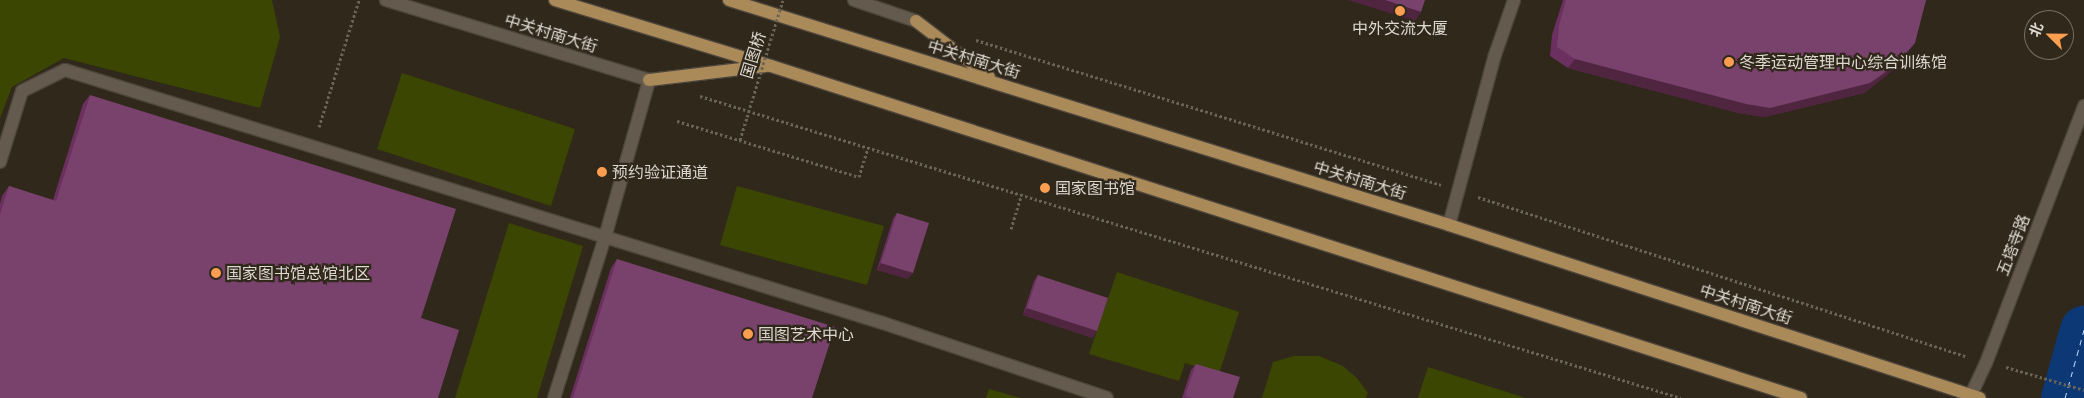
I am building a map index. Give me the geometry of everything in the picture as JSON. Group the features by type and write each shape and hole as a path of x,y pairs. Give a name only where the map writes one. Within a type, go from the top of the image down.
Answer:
{"main road":[{"name":"中关村南大街","path":"555,0 771,66 1802,398"},
{"name":"中关村南大街","path":"729,0 1449,225 1976,396"},
{"path":"916,21 997,83"},
{"path":"649,80 771,66"}],"street":[{"name":"中关村南大街","path":"386,0 649,80"},
{"name":"中关村南大街","path":"854,0 916,21"},
{"path":"1449,225 1495,55 1514,0"},
{"path":"0,162 22,90 65,70 883,323 1107,398"},
{"path":"554,398 605,237 649,80"},
{"name":"五塔寺路","path":"1976,396 1986,363 2084,106"}],"path":[{"path":"312,147 359,0"},
{"name":"国图桥","path":"740,140 783,0"},
{"path":"696,95 1681,398"},
{"path":"677,121 859,177 868,147"},
{"path":"1011,229 1022,194"},
{"path":"2020,369 2084,390"}],"green space":[{"path":"0,0 272,0 280,37 260,108 64,58 12,87 0,118"},
{"path":"402,73 575,129 551,206 377,149"},
{"path":"737,186 884,226 867,285 720,245"},
{"path":"509,223 583,246 537,398 455,398"},
{"path":"1117,272 1239,312 1219,374 1185,363 1179,381 1089,354"},
{"path":"1294,356 1319,356 1343,366 1357,378 1368,393 1366,398 1262,398 1273,362"},
{"path":"1428,367 1526,398 1418,398"},
{"path":"989,389 1021,398 986,398"}],"building":[{"path":"1385,0 1425,0 1421,12"},
{"name":"冬季运动管理中心综合训练馆","path":"1566,0 1926,0 1915,43 1894,66 1870,83 1770,108 1746,104 1575,59 1557,47 1559,26"},
{"name":"国家图书馆总馆北区","path":"90,95 456,209 421,318 459,330 438,398 0,398 0,215 9,186 56,201"},
{"path":"897,213 929,223 913,273 881,263"},
{"name":"国图艺术中心","path":"617,259 835,327 812,398 573,398"},
{"path":"1038,275 1108,298 1097,331 1027,308"},
{"path":"1196,364 1240,377 1233,398 1192,398 1185,396"}],"waterway":[{"path":"2065,398 2084,330"}],"ferry route":[{"path":"2065,398 2084,330"}],"place":[{"name":"中外交流大厦","path":"1400,11"},
{"name":"冬季运动管理中心综合训练馆","path":"1729,62"},
{"name":"预约验证通道","path":"602,172"},
{"name":"国家图书馆","path":"1045,188"},
{"name":"国家图书馆总馆北区","path":"216,273"},
{"name":"国图艺术中心","path":"748,334"}]}
